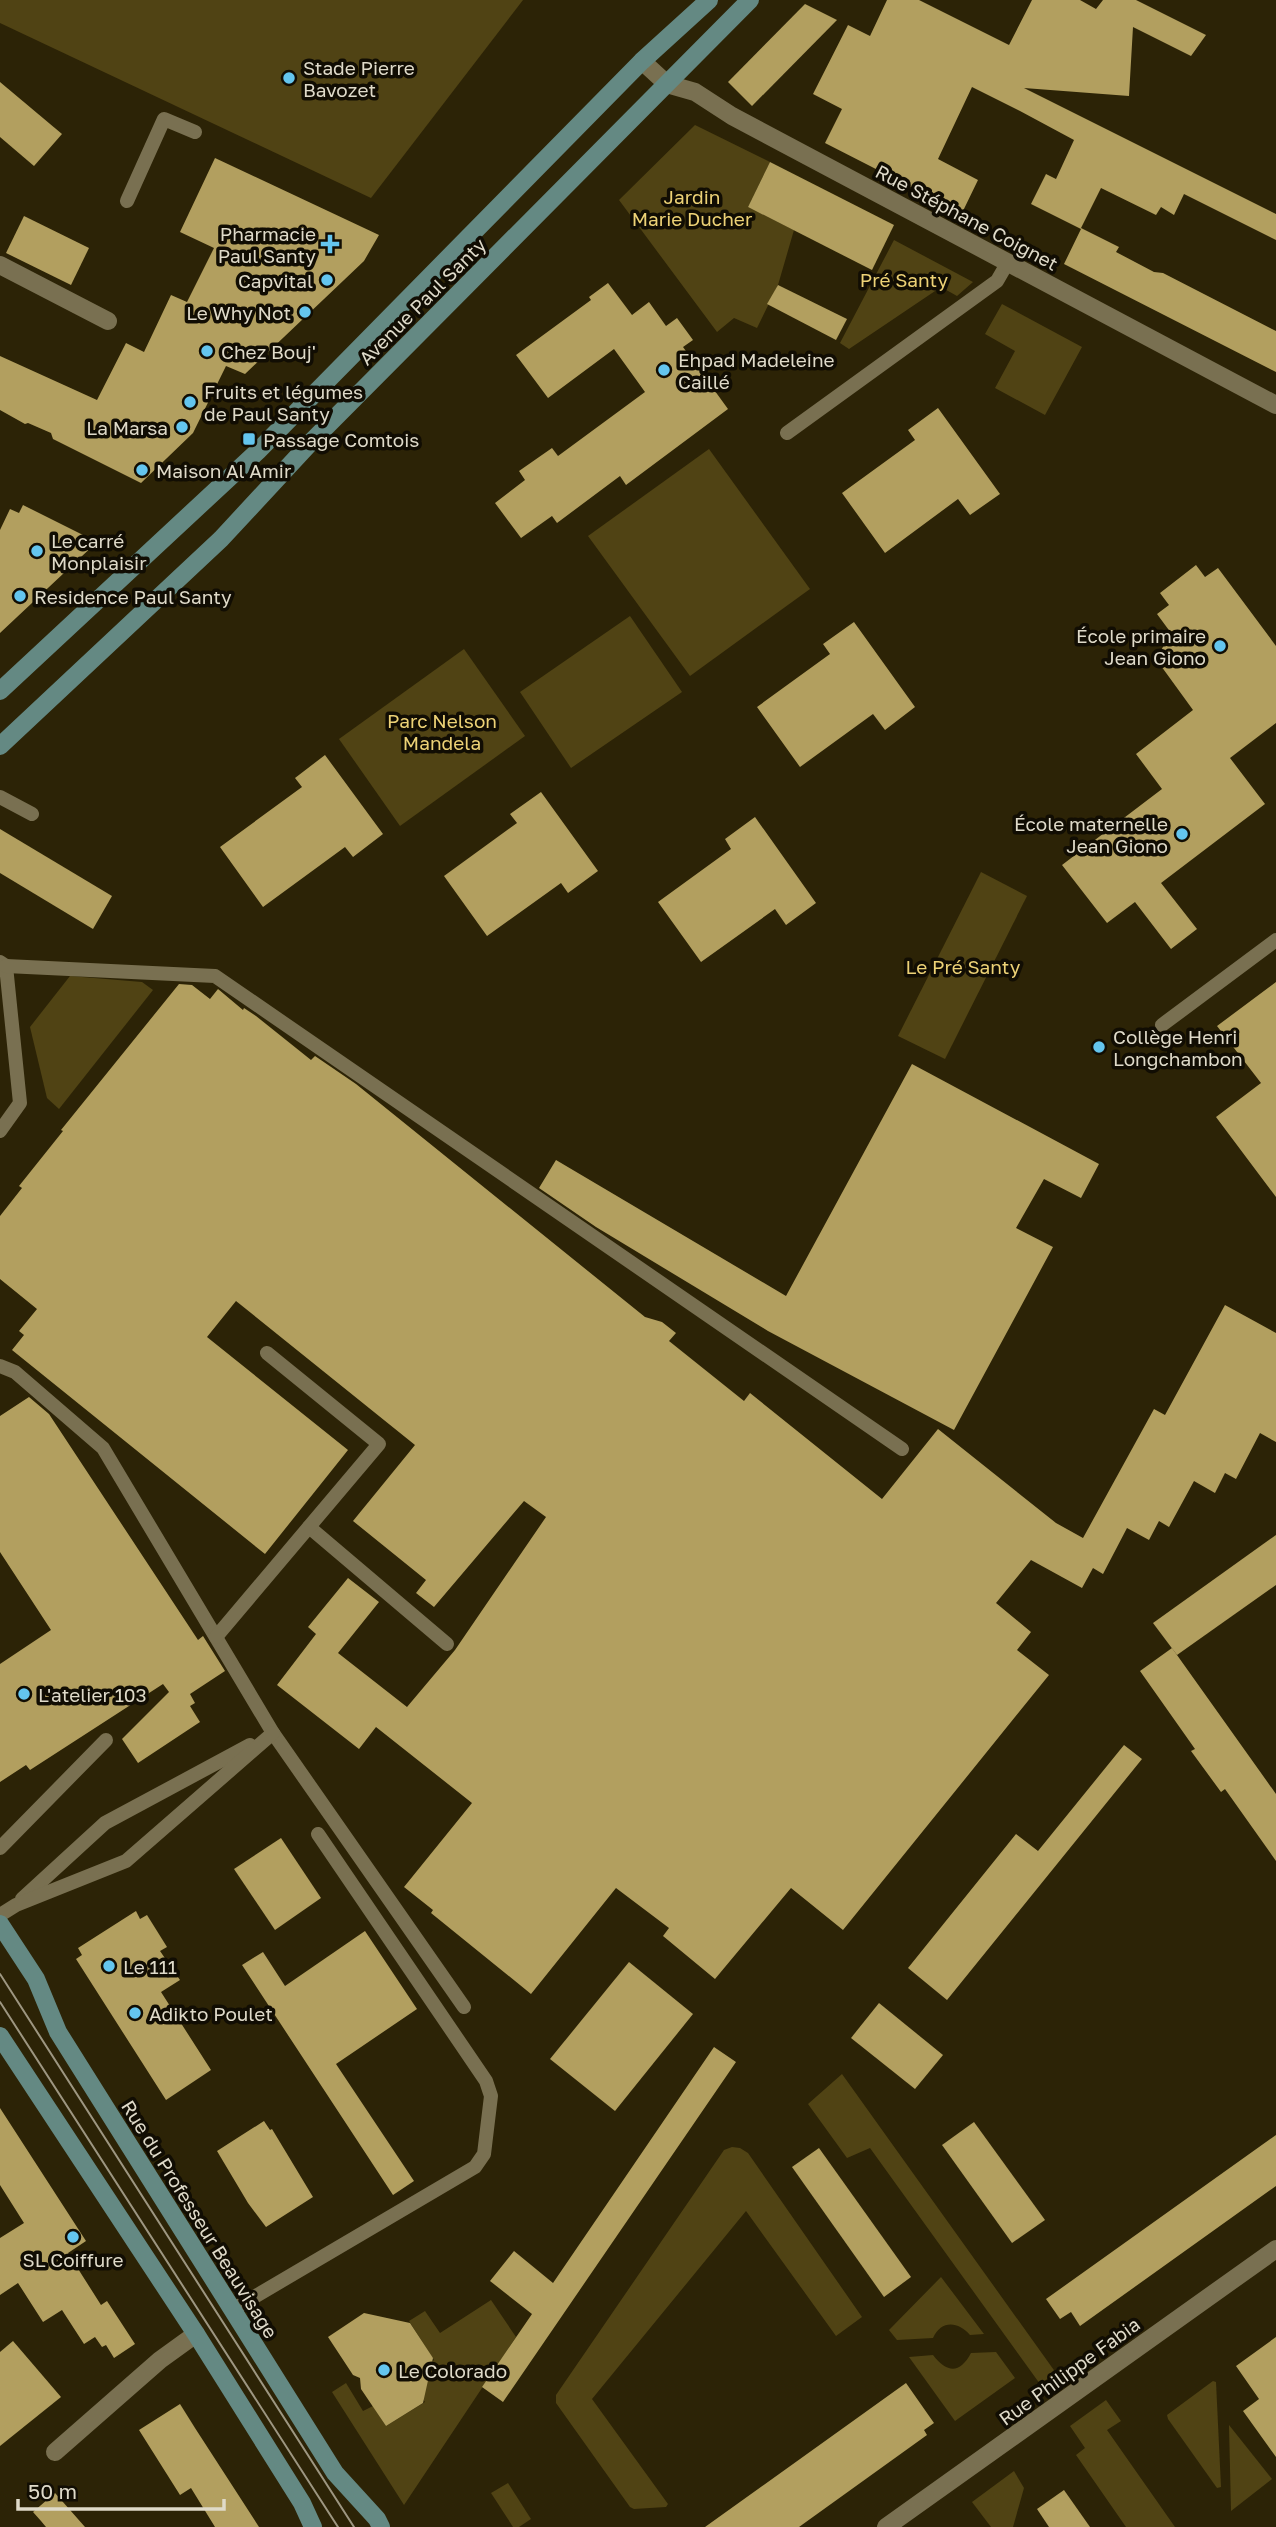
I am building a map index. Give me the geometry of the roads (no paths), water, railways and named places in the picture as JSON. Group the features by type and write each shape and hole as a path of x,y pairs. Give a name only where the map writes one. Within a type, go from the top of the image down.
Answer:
{"main road":[{"name":"Avenue Paul Santy","path":"0,691 258,451 642,61 709,0"},
{"name":"Avenue Paul Santy","path":"0,746 221,539 312,440 750,0"},
{"name":"Rue du Professeur Beauvisage","path":"0,1924 36,1979 58,2032 335,2473 382,2527"},
{"path":"0,2036 196,2334 302,2502 313,2527"}],"street":[{"name":"Rue Stéphane Coignet","path":"642,61 667,85 695,92 732,116 1276,405"},
{"path":"0,265 108,321"},
{"name":"Rue Philippe Fabia","path":"886,2527 1276,2249"},
{"path":"55,2452 160,2360 196,2334"}],"lane":[{"path":"127,201 164,119 195,132"},
{"path":"787,433 998,281 1008,262"},
{"path":"0,797 32,814"},
{"path":"1162,1026 1276,940"},
{"path":"0,1131 20,1103 3,964 215,976 902,1449"},
{"path":"216,1637 379,1444 267,1353"},
{"path":"0,1366 15,1372 103,1448 273,1733 464,2007"},
{"path":"309,1527 447,1644"},
{"path":"0,1915 16,1905 126,1861 273,1733"},
{"path":"16,1905 105,1823 273,1733"},
{"path":"0,1848 106,1740"},
{"path":"232,2310 475,2166 484,2154 491,2096 486,2081 318,1834"}],"tram line":[{"path":"0,1974 354,2527"},
{"path":"0,2002 338,2527"}],"place":[{"name":"Stade Pierre Bavozet","path":"289,78"},
{"name":"Pharmacie Paul Santy","path":"330,244"},
{"name":"Capvital","path":"327,280"},
{"name":"Le Why Not","path":"305,312"},
{"name":"Chez Bouj'","path":"207,351"},
{"name":"Ehpad Madeleine Caillé","path":"664,370"},
{"name":"Fruits et légumes de Paul Santy","path":"190,402"},
{"name":"La Marsa","path":"182,427"},
{"name":"Passage Comtois","path":"249,439"},
{"name":"Maison Al Amir","path":"142,470"},
{"name":"Le carré Monplaisir","path":"37,551"},
{"name":"Residence Paul Santy","path":"20,596"},
{"name":"École primaire Jean Giono","path":"1220,646"},
{"name":"École maternelle Jean Giono","path":"1182,834"},
{"name":"Collège Henri Longchambon","path":"1099,1047"},
{"name":"L'atelier 103","path":"24,1694"},
{"name":"Le 111","path":"109,1966"},
{"name":"Adikto Poulet","path":"135,2013"},
{"name":"SL Coiffure","path":"73,2237"},
{"name":"Le Colorado","path":"384,2370"}],"park label":[{"name":"Jardin Marie Ducher","path":"692,207"},
{"name":"Pré Santy","path":"904,279"},
{"name":"Parc Nelson Mandela","path":"442,731"},
{"name":"Le Pré Santy","path":"963,966"}]}
